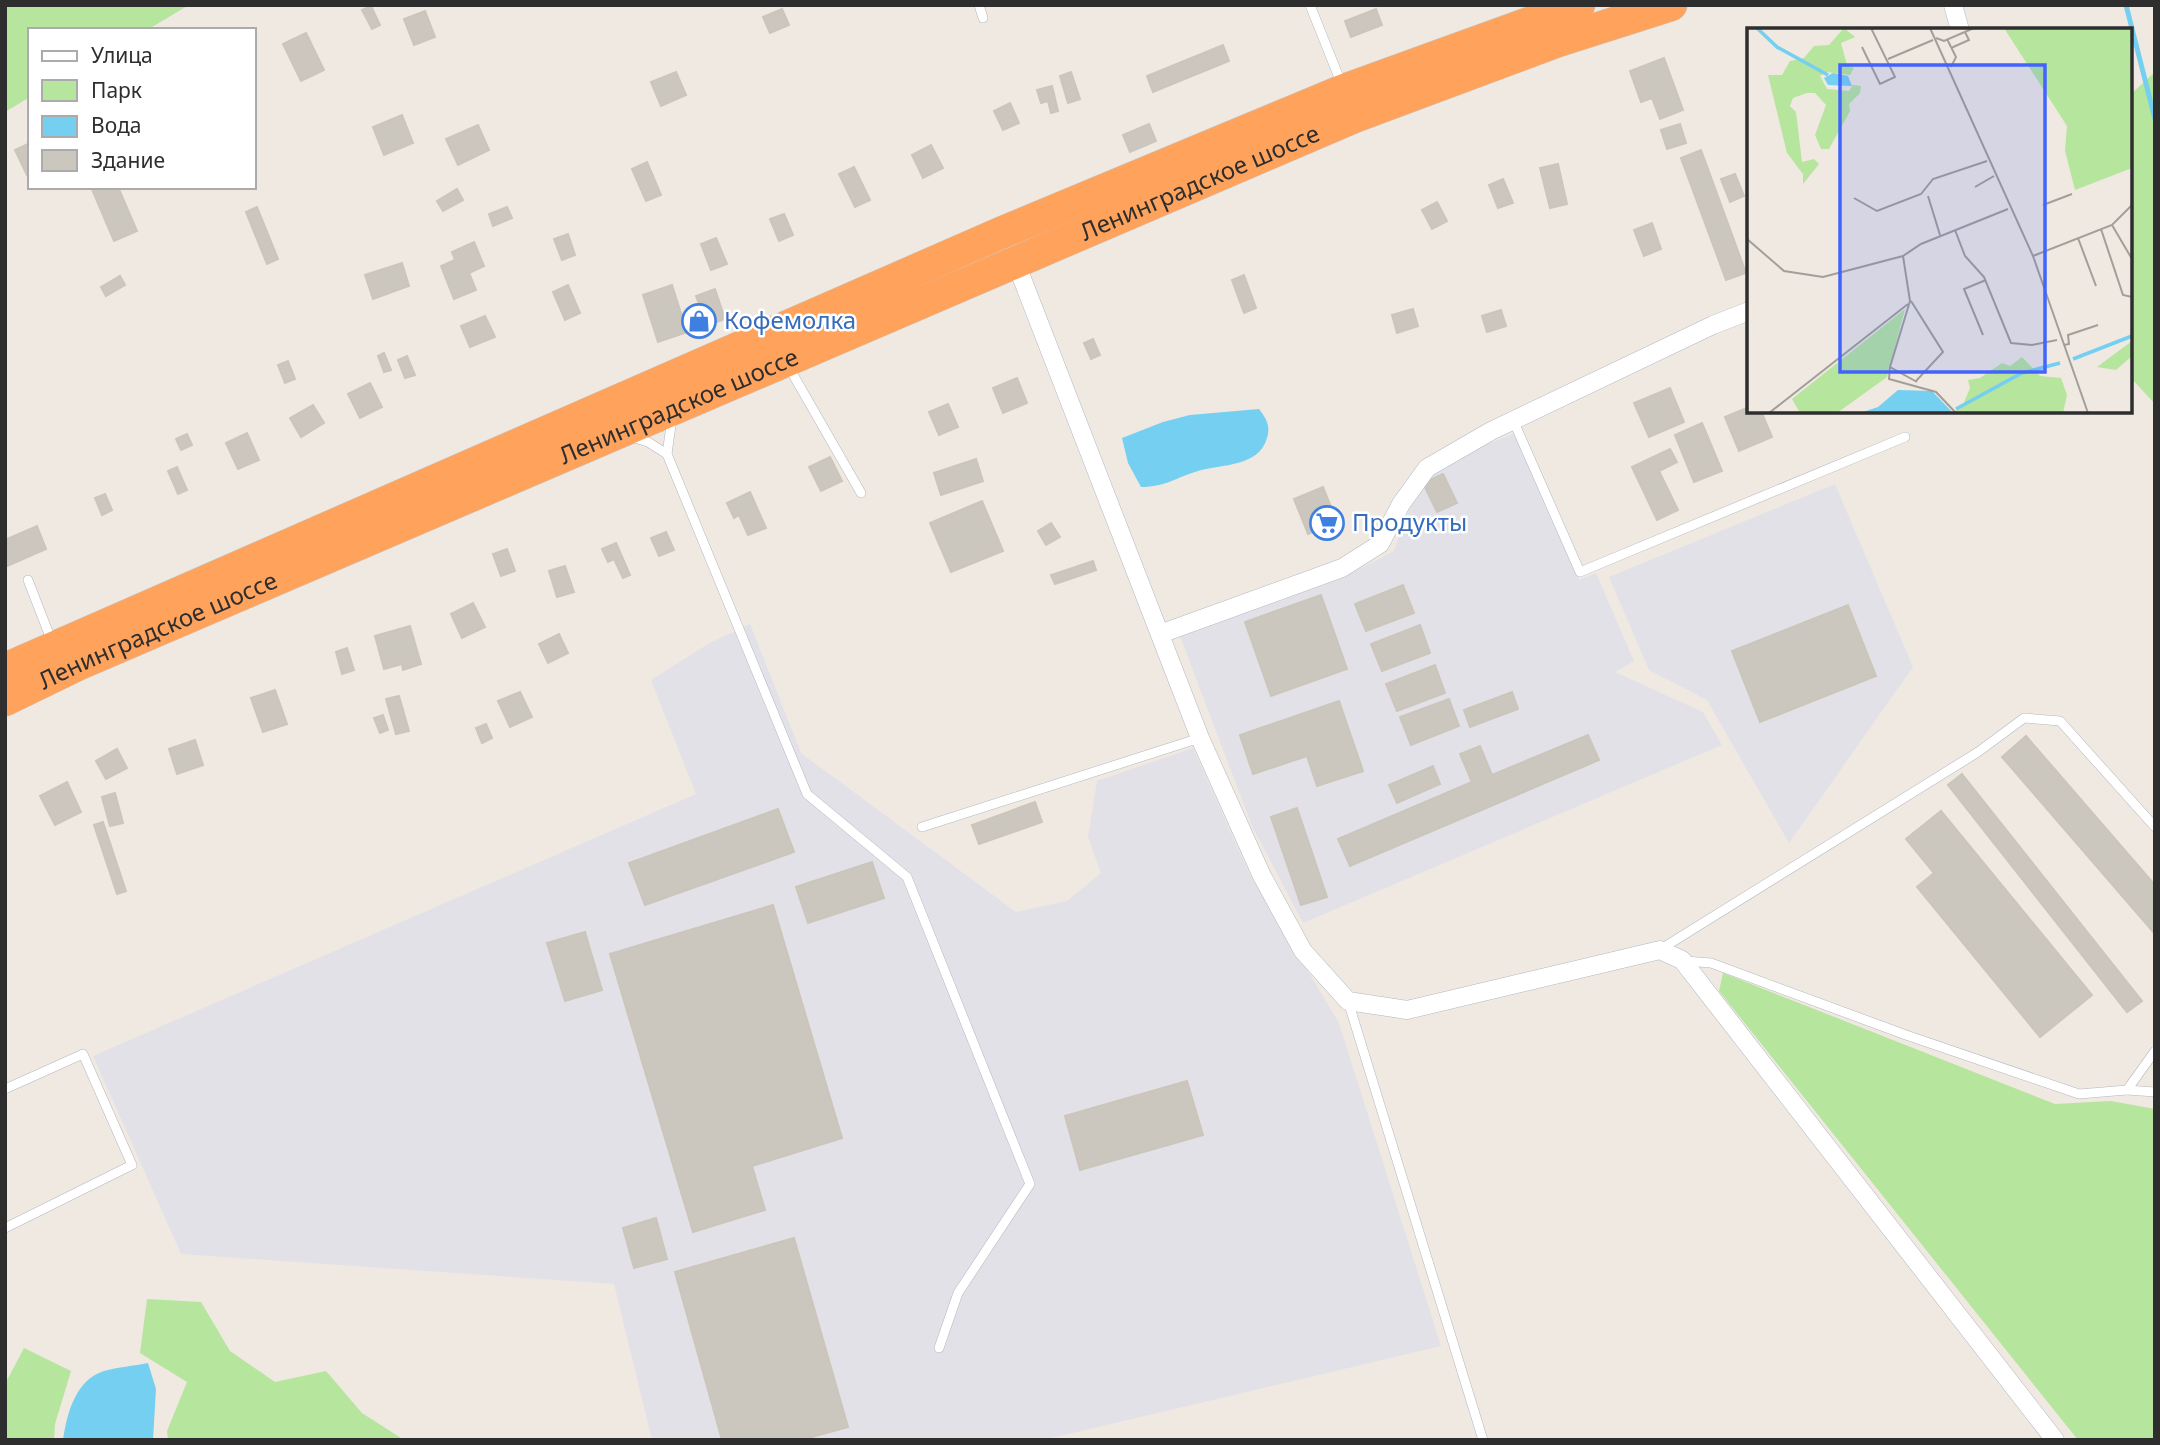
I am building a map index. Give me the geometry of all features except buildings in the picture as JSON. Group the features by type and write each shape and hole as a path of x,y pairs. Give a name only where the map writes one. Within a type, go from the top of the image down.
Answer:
{"highway":[{"name":"Ленинградское шоссе","path":"9,664 54,647 990,237 1344,90 1579,5"},
{"name":"Ленинградское шоссе","path":"5,699 79,664 612,434 1354,117 1558,41 1671,5"}],"street":[{"path":"1953,5 1959,28"},
{"path":"1016,263 1200,738 1262,876 1303,951 1348,1000 1407,1010 1660,950 1682,960 2055,1440"},
{"path":"1160,634 1342,568 1380,544 1401,504 1427,468 1513,420 1713,325 1747,312"}],"lane":[{"path":"979,5 983,18"},
{"path":"1310,5 1344,90"},
{"path":"785,361 862,493"},
{"path":"677,407 670,420 667,454 807,794 907,877 1030,1184 958,1293 939,1348"},
{"path":"1513,420 1580,572 1905,437"},
{"path":"612,434 648,443 667,454"},
{"path":"28,580 54,647"},
{"path":"1660,950 1978,752 2024,718 2060,721 2155,827"},
{"path":"922,827 1200,738"},
{"path":"1682,960 1711,963 1906,1035 2079,1094 2127,1090 2155,1092"},
{"path":"1348,1000 1483,1440"},
{"path":"2127,1090 2155,1051"},
{"path":"5,1088 83,1054 132,1165 5,1228"}],"shaded area":[{"path":"1516,433 1579,580 1596,573 1634,661 1615,672 1703,712 1722,745 1303,923 1252,826 1180,636 1340,579 1394,551 1419,484 1467,452"},
{"path":"1835,484 1913,667 1789,843 1707,700 1649,670 1609,577"},
{"path":"750,624 801,753 1016,912 1067,901 1101,873 1088,837 1097,781 1193,748 1250,875 1339,1023 1441,1346 1043,1440 652,1440 614,1284 181,1254 93,1056 696,794 651,680 708,644"}],"green space":[{"path":"5,5 189,5 150,28 28,28 28,98 5,112"},
{"path":"2155,72 2155,404 2132,379 2132,93"},
{"path":"1723,973 2055,1104 2111,1101 2155,1109 2155,1440 2078,1440 1719,991"},
{"path":"147,1299 201,1302 230,1351 275,1382 326,1371 362,1413 404,1440 168,1440 167,1431 187,1382 140,1353"},
{"path":"24,1348 71,1371 55,1424 54,1440 5,1440 5,1384"}],"water":[{"path":"1259,409 1267,422 1268,434 1263,447 1248,459 1198,471 1158,485 1141,487 1128,463 1122,438 1190,415"},
{"path":"148,1363 156,1389 153,1440 63,1440 70,1409 86,1382 104,1371"}],"waterway":[{"path":"2126,5 2132,28"},
{"path":"2132,29 2155,119"}],"place":[{"name":"Кофемолка","path":"699,321"},
{"name":"Продукты","path":"1327,523"}]}
